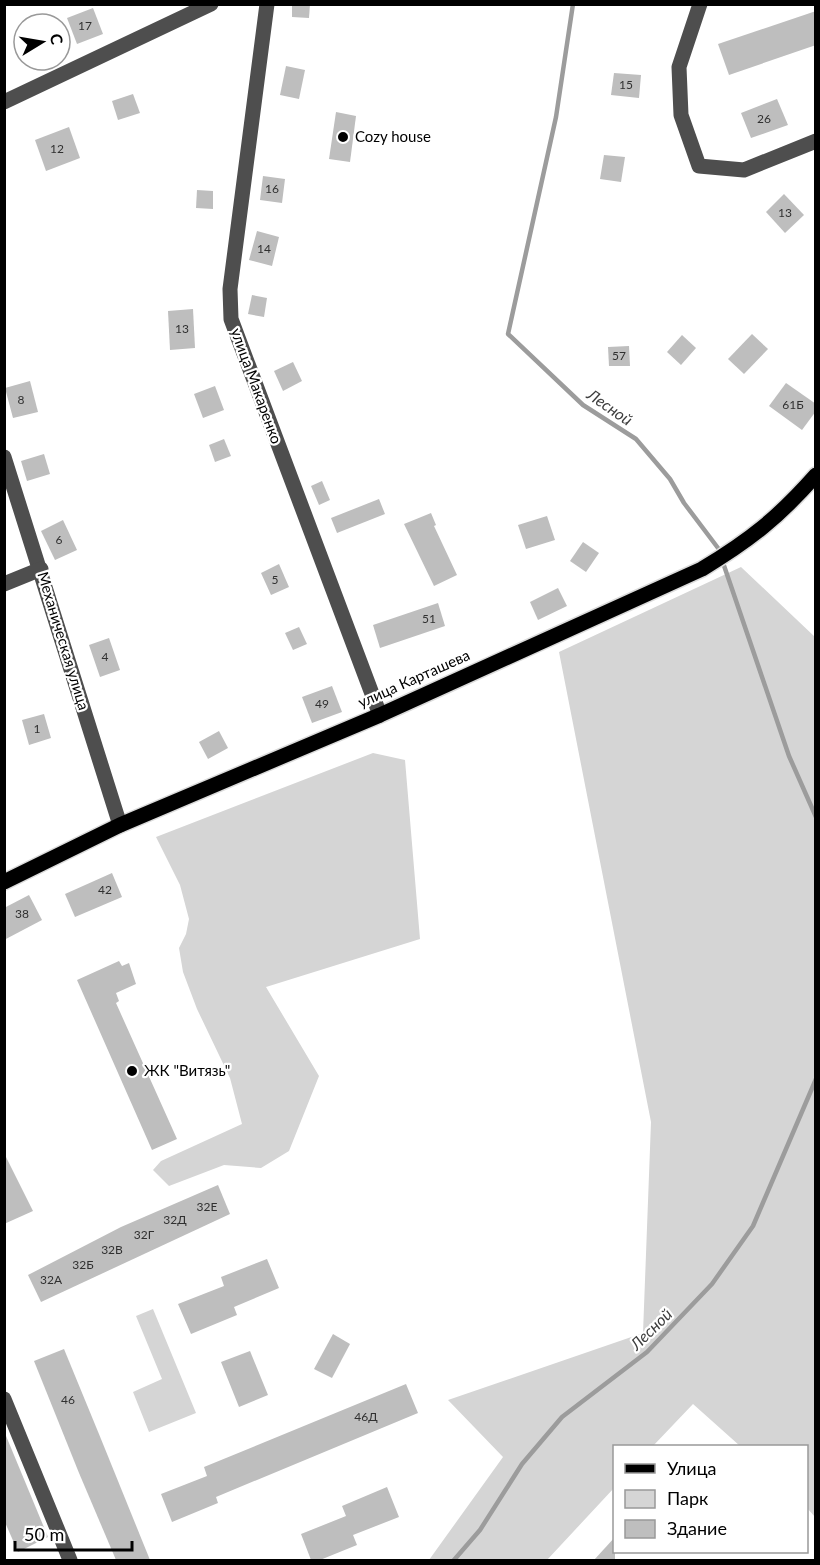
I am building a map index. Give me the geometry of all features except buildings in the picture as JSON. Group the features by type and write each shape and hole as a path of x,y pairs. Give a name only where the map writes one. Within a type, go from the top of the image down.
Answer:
{"main road":[{"name":"улица Карташева","path":"4,882 120,825 380,715 702,569 741,546 774,519 816,475"}],"street":[{"path":"4,102 211,4"},
{"name":"улица Макаренко","path":"267,4 230,289 231,319 380,715"},
{"path":"700,4 679,67 681,115 699,166 744,170 816,141"},
{"name":"Механическая улица","path":"4,457 120,825"},
{"path":"4,584 41,569"},
{"path":"4,1400 70,1560"}],"green space":[{"path":"741,567 815,637 815,1517 808,1509 808,1445 739,1445 693,1404 654,1445 613,1445 613,1489 547,1560 429,1560 503,1457 448,1400 643,1333 651,1122 559,652"},
{"path":"373,753 405,760 420,939 266,987 319,1076 289,1151 261,1168 224,1165 169,1186 153,1170 161,1161 242,1124 230,1078 197,1009 183,972 179,948 186,934 189,919 180,885 156,837"},
{"path":"153,1309 196,1413 149,1432 133,1392 162,1379 136,1316"}],"waterway":[{"name":"Лесной","path":"573,4 556,117 508,334 583,405 636,439 670,479 684,503 718,548 789,756 816,817"},
{"name":"Лесной","path":"454,1560 480,1530 522,1464 562,1417 647,1352 712,1284 753,1226 816,1079"}],"place":[{"name":"Cozy house","path":"343,137"},
{"name":"ЖК \"Витязь\"","path":"132,1071"}]}
